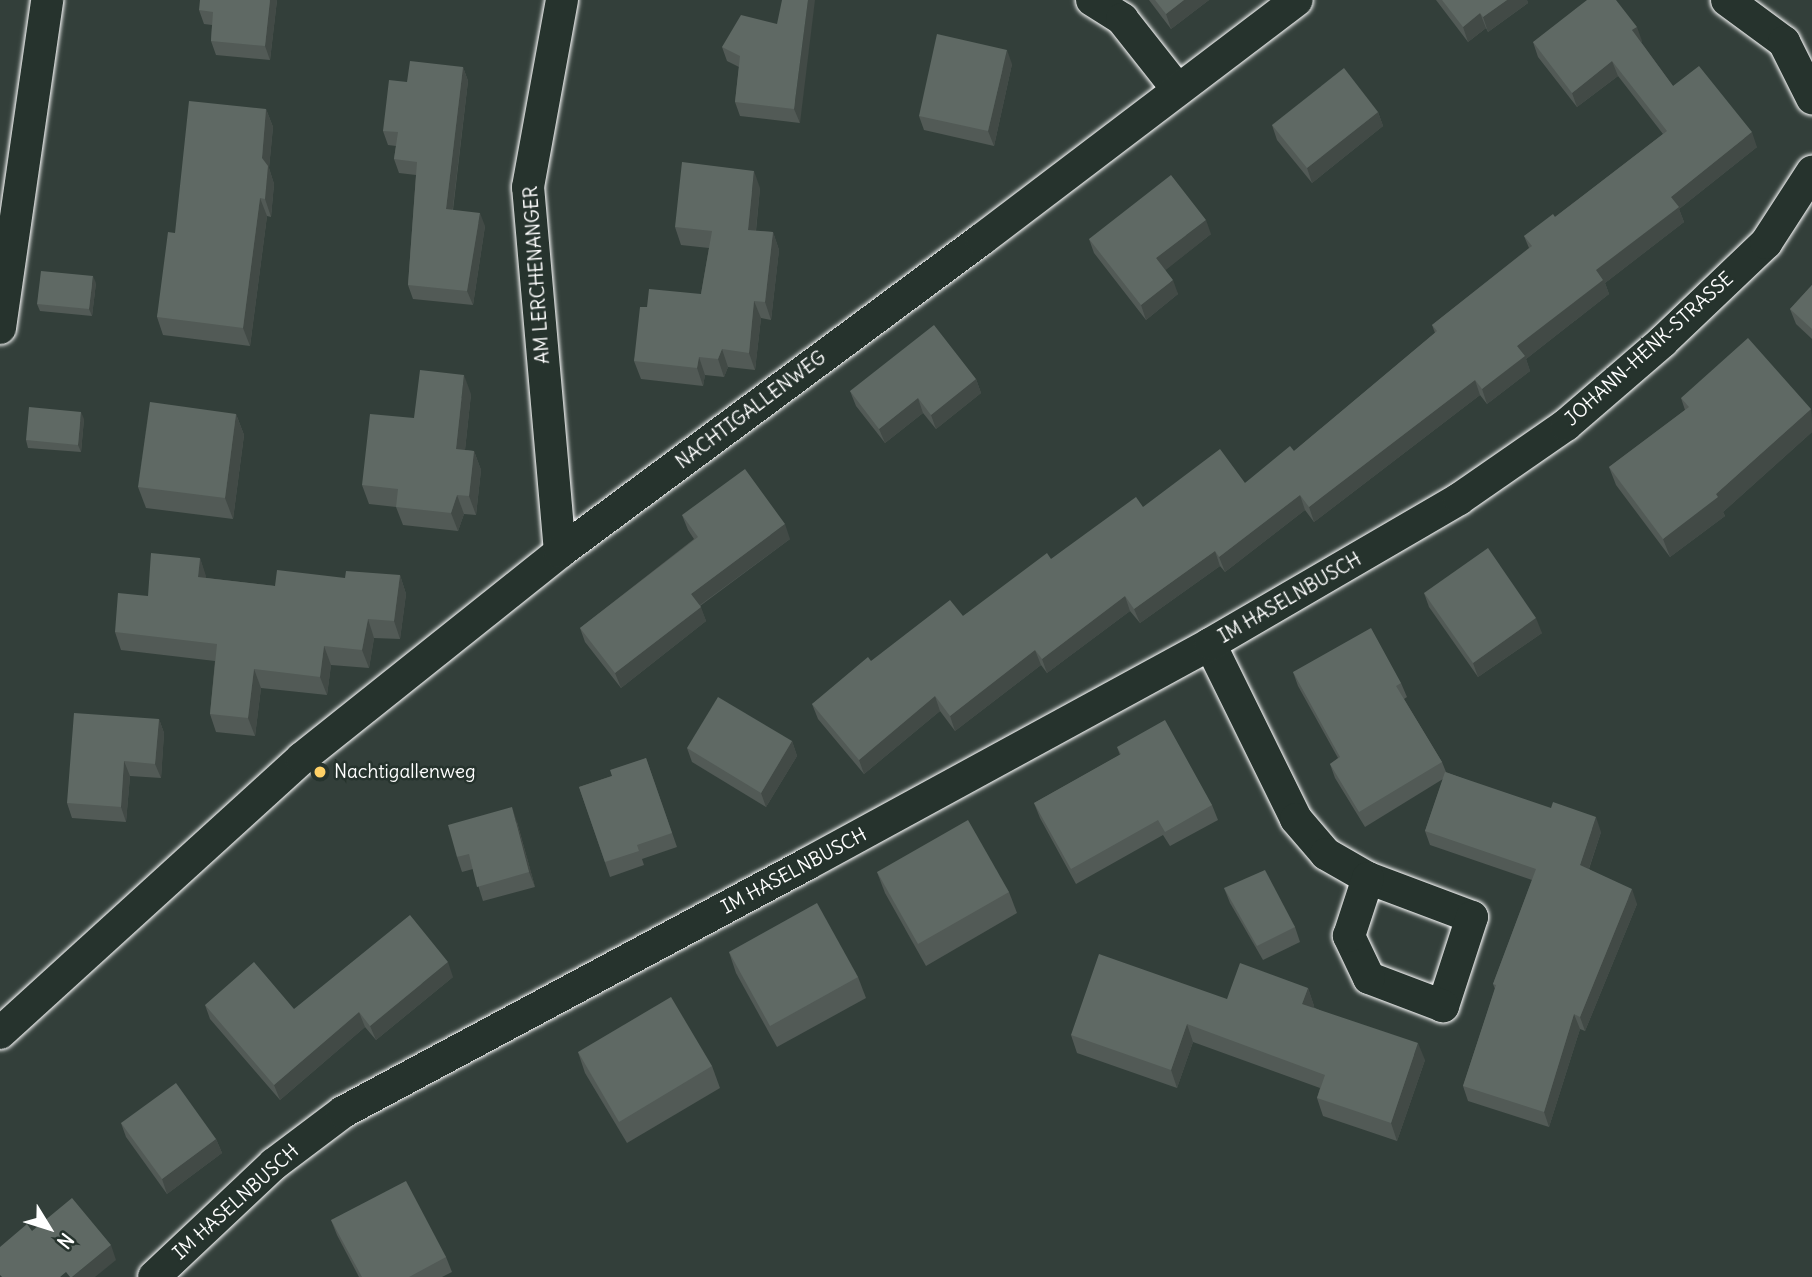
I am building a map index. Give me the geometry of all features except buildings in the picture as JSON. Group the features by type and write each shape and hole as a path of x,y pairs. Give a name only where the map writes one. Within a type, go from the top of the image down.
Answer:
{"street":[{"path":"0,328 47,0"},
{"name":"AM LERCHENANGER","path":"559,552 528,187 562,0"},
{"path":"1092,0 1122,19 1178,90"},
{"name":"NACHTIGALLENWEG","path":"0,1033 302,758 559,552 982,239 1297,0"},
{"path":"1727,0 1784,42 1812,98"},
{"name":"JOHANN-HENK-STRASSE","path":"1459,499 1566,425 1662,342 1766,243 1812,172"},
{"name":"IM HASELNBUSCH","path":"154,1277 274,1164 343,1112 795,871 1210,644 1459,499"},
{"path":"1210,644 1296,819 1326,854 1368,878"}],"place":[{"name":"Nachtigallenweg","path":"320,772"}]}
